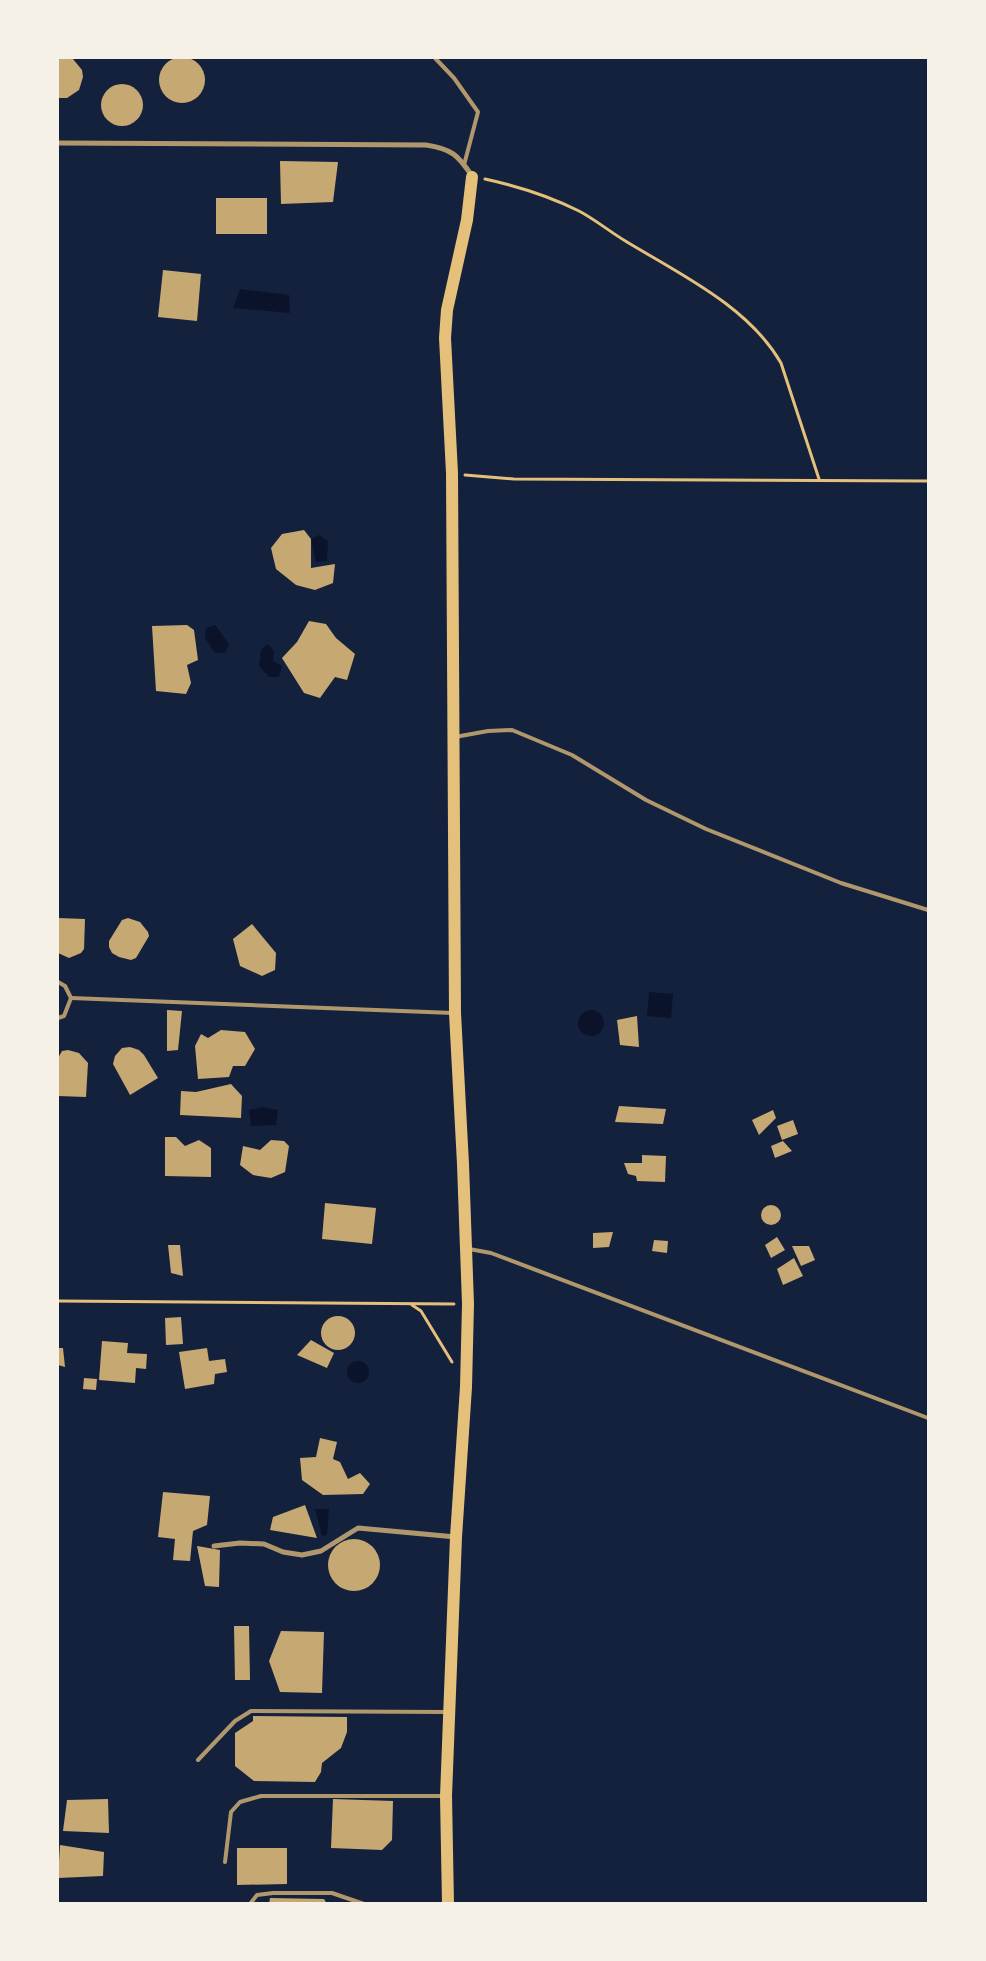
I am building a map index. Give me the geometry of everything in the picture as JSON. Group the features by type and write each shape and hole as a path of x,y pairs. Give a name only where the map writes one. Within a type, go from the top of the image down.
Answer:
{"main road":[{"path":"448,1904 446,1796 456,1537 466,1386 468,1304 455,1013 452,473 445,338 447,310 467,220 472,177"}],"street":[{"path":"58,143 421,145 447,150 461,159 472,177"},
{"path":"214,1546 240,1543 264,1544 282,1552 302,1555 321,1550 358,1528 456,1537"}],"lane":[{"path":"435,58 454,78 478,112 464,165"},
{"path":"453,737 488,730 512,730 572,755 646,800 706,828 841,883 928,910"},
{"path":"58,982 65,986 71,998 64,1016 58,1018"},
{"path":"71,998 455,1013"},
{"path":"467,1249 491,1253 928,1418"},
{"path":"198,1760 234,1721 251,1711 449,1712"},
{"path":"225,1862 231,1812 240,1802 261,1796 446,1796"},
{"path":"250,1904 257,1895 273,1893 332,1894 364,1904"}],"path":[{"path":"472,177 518,187 580,212 626,241 673,267 716,297 755,329 771,346 781,363 819,479"},
{"path":"452,473 514,479 928,481"},
{"path":"58,1301 468,1304"},
{"path":"411,1304 420,1311 453,1364"}],"water":[{"path":"240,289 289,295 290,313 233,308"},
{"path":"319,535 328,541 327,561 316,562 311,539"},
{"path":"215,625 229,644 225,653 215,653 205,638 206,628"},
{"path":"268,644 274,651 273,661 282,666 279,677 269,677 259,666 261,650"},
{"path":"649,992 673,994 671,1018 647,1016"},
{"path":"591,1010 601,1013 604,1023 601,1033 591,1036 581,1033 578,1023 581,1013"},
{"path":"263,1107 278,1110 276,1125 251,1126 249,1110"},
{"path":"358,1361 368,1368 369,1372 362,1382 358,1383 348,1376 347,1372 354,1362"},
{"path":"315,1509 329,1509 327,1535 322,1536"}],"building":[{"path":"182,57 195,61 201,67 205,80 201,93 195,99 182,103 169,99 163,93 159,80 163,67 169,61"},
{"path":"58,58 73,59 82,70 83,77 79,90 67,98 58,98"},
{"path":"122,84 137,90 143,105 137,120 122,126 107,120 101,105 107,90"},
{"path":"280,161 338,162 333,202 281,204"},
{"path":"216,198 267,198 267,234 216,234"},
{"path":"163,270 201,274 197,321 158,317"},
{"path":"304,530 311,539 311,568 335,564 333,583 315,590 296,585 276,569 271,548 282,534"},
{"path":"309,621 326,624 336,638 355,654 347,680 335,677 320,698 304,693 282,658 297,642"},
{"path":"187,625 194,630 198,660 187,665 191,683 186,694 156,691 152,626"},
{"path":"58,918 85,919 84,949 81,953 69,958 58,953"},
{"path":"128,918 140,922 149,936 136,958 131,960 112,953 109,947 109,941 122,920"},
{"path":"252,924 276,953 275,970 262,976 240,966 233,939"},
{"path":"167,1010 182,1011 178,1050 167,1051"},
{"path":"637,1016 639,1047 620,1045 617,1020"},
{"path":"221,1030 245,1032 255,1049 245,1066 233,1066 229,1077 198,1079 195,1046 201,1034 208,1038"},
{"path":"130,1047 139,1050 144,1055 158,1078 130,1095 113,1064 115,1056 122,1048"},
{"path":"68,1050 79,1053 88,1063 86,1097 58,1096 58,1058 62,1051"},
{"path":"231,1084 242,1096 241,1118 180,1115 181,1091 196,1092"},
{"path":"619,1106 666,1109 663,1124 615,1122"},
{"path":"773,1110 776,1118 759,1135 752,1120"},
{"path":"793,1120 798,1134 782,1140 777,1126"},
{"path":"165,1137 176,1137 185,1146 199,1140 211,1148 211,1177 165,1176"},
{"path":"271,1140 284,1141 289,1146 285,1172 271,1178 253,1175 240,1165 243,1146 260,1150"},
{"path":"783,1141 792,1151 775,1158 771,1146"},
{"path":"642,1155 666,1156 665,1182 637,1181 636,1176 628,1174 624,1163 642,1163"},
{"path":"325,1203 376,1208 372,1244 322,1239"},
{"path":"771,1205 778,1208 781,1215 778,1222 771,1225 764,1222 761,1215 764,1208"},
{"path":"613,1232 609,1247 593,1248 593,1233"},
{"path":"777,1237 785,1250 771,1258 765,1245"},
{"path":"654,1240 668,1241 667,1253 652,1251"},
{"path":"168,1245 180,1245 183,1276 171,1273"},
{"path":"792,1246 809,1246 815,1260 801,1266"},
{"path":"794,1258 803,1276 783,1285 777,1269"},
{"path":"338,1316 350,1321 355,1333 350,1345 338,1350 326,1345 321,1333 326,1321"},
{"path":"181,1317 183,1344 166,1345 165,1318"},
{"path":"311,1340 334,1353 327,1368 297,1355"},
{"path":"102,1341 128,1343 127,1353 147,1354 146,1369 136,1368 135,1383 99,1380"},
{"path":"58,1348 63,1348 65,1367 58,1365"},
{"path":"207,1348 209,1361 225,1359 227,1372 215,1374 214,1384 185,1389 179,1352"},
{"path":"84,1378 97,1379 96,1390 83,1389"},
{"path":"320,1438 337,1442 333,1459 340,1462 348,1479 360,1473 370,1484 363,1494 323,1495 302,1480 300,1458 316,1457"},
{"path":"163,1492 210,1496 207,1525 193,1531 190,1561 173,1560 175,1539 158,1537"},
{"path":"305,1505 317,1538 270,1530 273,1517"},
{"path":"354,1539 364,1541 372,1547 378,1555 380,1565 378,1575 372,1583 364,1589 354,1591 344,1589 336,1583 330,1575 328,1565 330,1555 336,1547 344,1541"},
{"path":"197,1546 220,1550 219,1587 205,1586"},
{"path":"234,1626 249,1626 250,1680 235,1680"},
{"path":"281,1631 324,1632 322,1693 280,1692 269,1661"},
{"path":"253,1716 347,1717 347,1732 341,1748 322,1763 321,1772 315,1782 254,1781 235,1766 235,1733 253,1721"},
{"path":"108,1799 109,1833 63,1831 67,1800"},
{"path":"333,1799 393,1801 392,1840 382,1850 331,1848"},
{"path":"60,1845 104,1852 103,1876 58,1878"},
{"path":"237,1848 287,1848 287,1884 237,1885"},
{"path":"270,1898 324,1899 327,1904 269,1904"}]}
